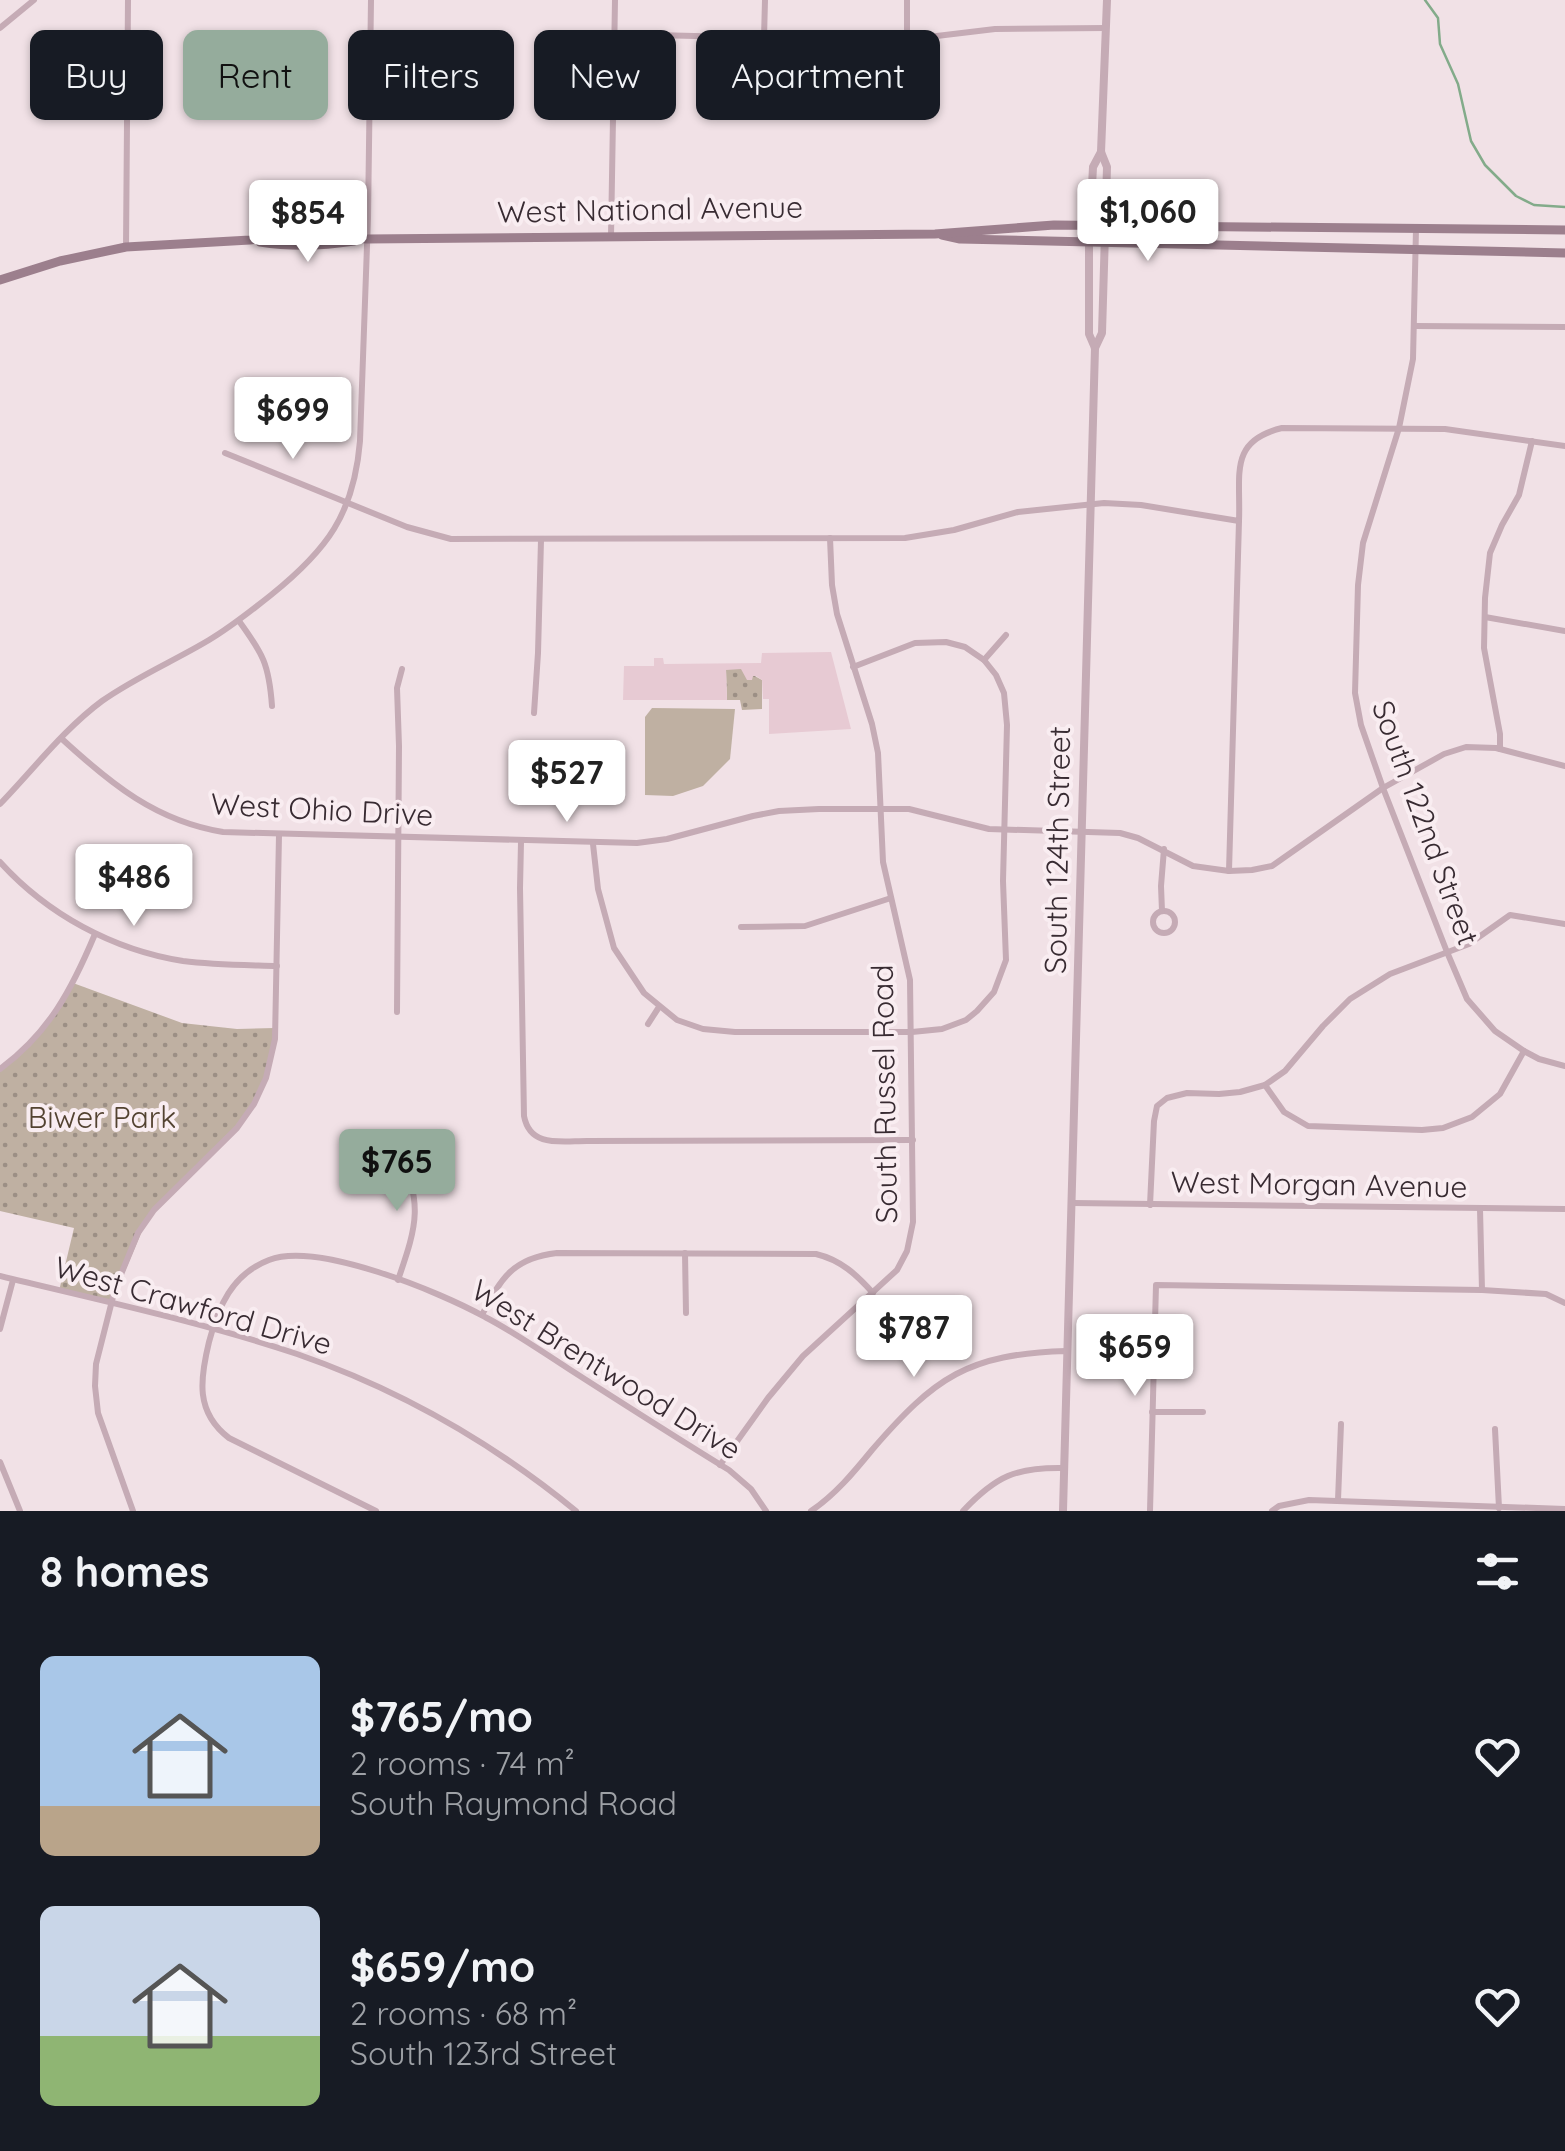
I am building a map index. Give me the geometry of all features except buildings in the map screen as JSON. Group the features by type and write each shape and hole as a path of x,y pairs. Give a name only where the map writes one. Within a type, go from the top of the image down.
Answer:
{"main road":[{"name":"West National Avenue","path":"0,280 60,261 126,247 250,240 306,246 366,238 935,234 1090,225 1565,230"},
{"name":"West National Avenue","path":"935,234 960,239 1089,243 1565,253"}],"street":[{"path":"0,28 34,0"},
{"path":"126,247 128,0"},
{"path":"0,804 98,704 238,620 295,576 336,526 356,475 359,452 371,0"},
{"path":"614,30 616,0"},
{"path":"764,30 765,0"},
{"path":"907,0 907,30"},
{"name":"South 124th Street","path":"1063,1511 1095,348 1102,333 1106,225 1107,168 1101,152 1107,0"},
{"path":"940,35 994,29 1106,28"},
{"path":"611,236 613,120"},
{"name":"South 124th Street","path":"1095,348 1089,334 1089,243 1093,167 1101,152"},
{"name":"South 122nd Street","path":"1416,228 1413,359 1399,428 1363,543 1356,642 1356,692 1361,725 1446,952 1468,999 1495,1031 1524,1051 1565,1066"},
{"path":"1414,326 1565,328"},
{"path":"1565,446 1484,432 1399,428 1282,428 1263,433 1247,445 1241,456 1229,870 1272,866 1383,788 1444,754 1466,747 1500,749 1565,766"},
{"path":"1500,749 1484,648 1490,553 1519,495 1532,441"},
{"path":"225,453 436,536 477,540 919,536 1018,512 1090,504 1141,505 1239,521"},
{"name":"South Russel Road","path":"720,1465 803,1356 897,1270 910,1242 914,1214 910,980 884,862 879,763 872,724 836,614 830,538"},
{"path":"534,713 541,540"},
{"path":"1485,617 1565,631"},
{"path":"238,620 268,669 272,706"},
{"path":"984,660 1006,636"},
{"path":"593,844 601,900 614,948 659,1007 688,1025 717,1031 912,1032 942,1029 966,1020 988,1001 1000,979 1006,951 1006,704 996,675 984,660 964,647 933,641 915,643 853,666"},
{"path":"398,1012 397,688 402,669"},
{"name":"West Ohio Drive","path":"62,738 108,781 170,817 224,832 637,843 778,811 908,809 1004,830 1120,833 1164,849 1194,866 1229,870"},
{"path":"134,1511 101,1425 95,1400 96,1364 126,1259 148,1217 236,1128 262,1088 275,1038 279,835"},
{"path":"522,842 525,1122 538,1138 586,1142 913,1140"},
{"path":"1162,911 1164,849"},
{"path":"0,862 64,916 124,945 210,964 277,966"},
{"path":"741,927 805,926 891,898"},
{"path":"1150,1206 1154,1121 1157,1106 1167,1098 1187,1092 1240,1092 1265,1085 1285,1071 1350,999 1390,974 1484,936 1510,916 1565,924"},
{"path":"0,1070 30,1046 50,1022 96,933"},
{"path":"648,1024 659,1007"},
{"path":"1265,1085 1284,1112 1308,1126 1443,1128 1472,1117 1500,1094 1524,1051"},
{"path":"397,1146 414,1186 416,1216 398,1280"},
{"name":"West Morgan Avenue","path":"1072,1203 1565,1210"},
{"path":"1480,1209 1482,1290"},
{"path":"482,1315 510,1270 532,1258 557,1253 816,1254 850,1270 873,1294"},
{"path":"685,1253 686,1313"},
{"name":"West Brentwood Drive","path":"376,1511 242,1446 219,1430 205,1404 201,1384 212,1330 223,1300 253,1268 281,1256 338,1260 482,1315 720,1465 751,1488 766,1511"},
{"name":"West Crawford Drive","path":"0,1276 298,1354 396,1395 486,1445 576,1511"},
{"path":"0,1330 13,1280"},
{"path":"1150,1511 1156,1285 1482,1290 1546,1294 1565,1303"},
{"path":"811,1511 939,1383 964,1369 1016,1353 1066,1352"},
{"path":"1152,1412 1204,1412"},
{"path":"1338,1500 1341,1424"},
{"path":"1495,1429 1499,1508"},
{"path":"0,1462 20,1511"},
{"path":"963,1511 1005,1476 1036,1468 1064,1468"},
{"path":"1272,1511 1309,1500 1565,1509"}],"green space":[{"path":"726,669 742,669 762,680 762,709 742,710 740,700 727,700"},
{"path":"652,708 735,709 730,759 703,786 673,796 645,795 645,717"},
{"name":"Biwer Park","path":"73,983 182,1023 237,1029 275,1028 272,1058 254,1104 231,1133 148,1217 111,1304 59,1291 74,1228 0,1211 0,1068 29,1045"}],"shaded area":[{"path":"831,652 851,729 769,734 769,699 763,699 762,680 753,676 747,680 741,669 726,670 727,700 623,700 624,666 654,666 654,658 663,658 664,664 761,663 762,653"}],"waterway":[{"path":"1425,0 1438,18 1440,44 1458,84 1471,141 1485,165 1516,196 1534,205 1565,207"}]}
